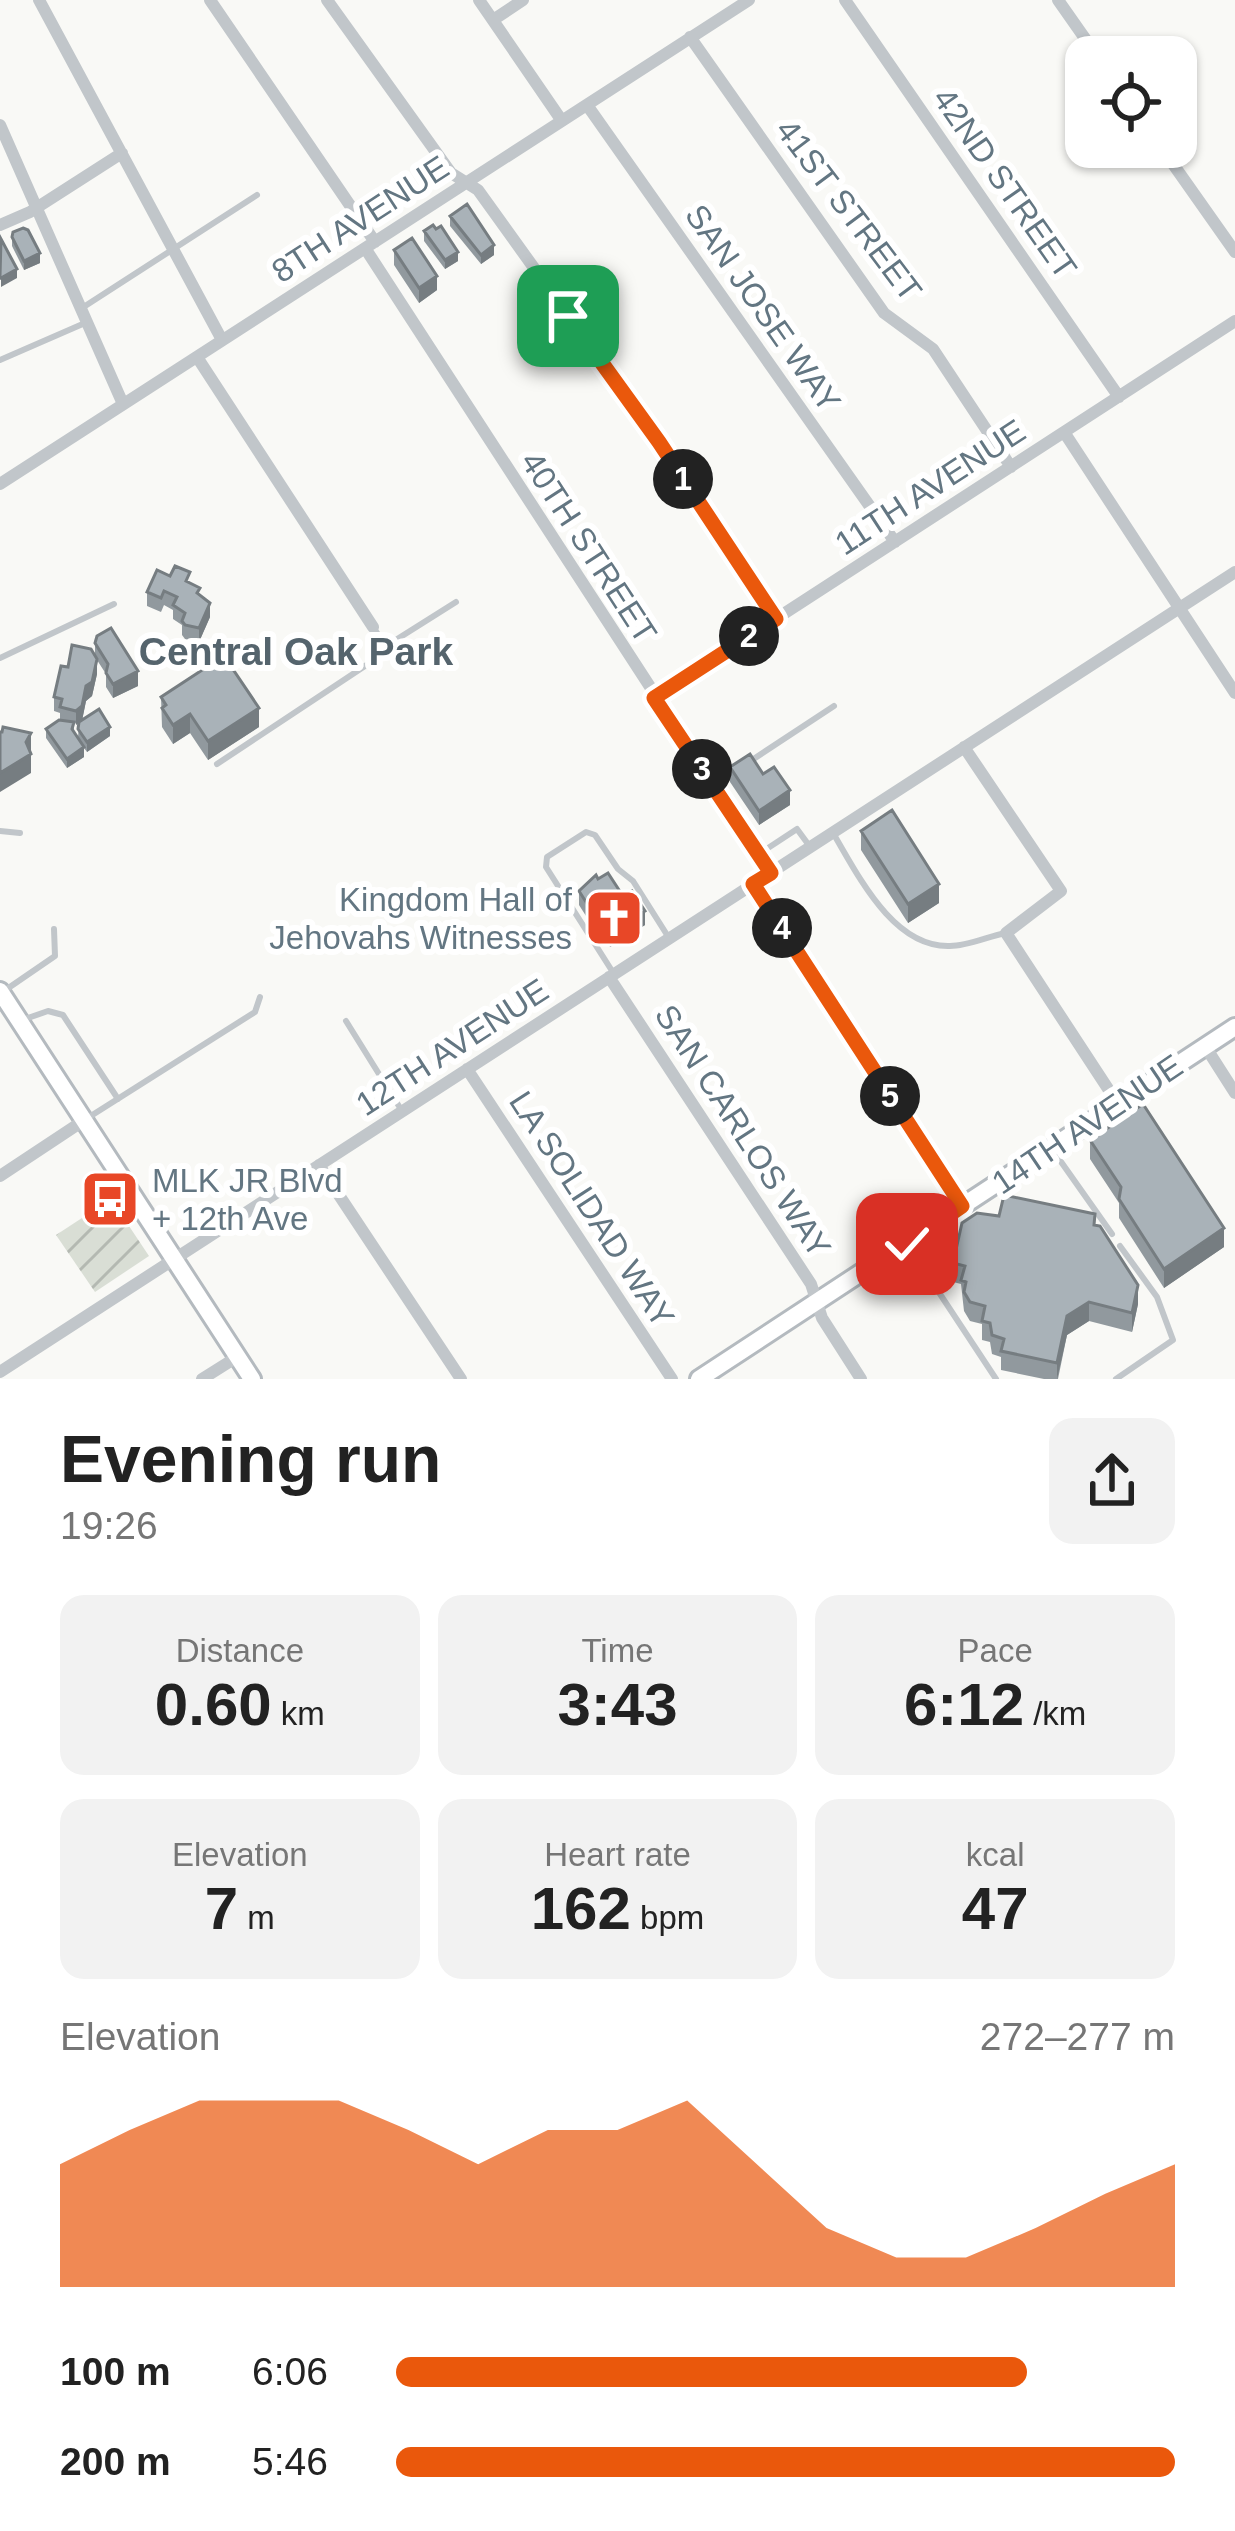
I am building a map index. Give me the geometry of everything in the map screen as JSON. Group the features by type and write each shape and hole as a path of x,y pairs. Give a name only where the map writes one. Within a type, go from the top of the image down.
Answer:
{"street":[{"path":"39,0 222,340"},
{"name":"40TH STREET","path":"210,0 654,698 771,873"},
{"path":"327,0 452,173 478,190 659,442 776,619"},
{"path":"479,0 562,121"},
{"path":"493,20 523,0"},
{"name":"8TH AVENUE","path":"0,484 748,0"},
{"name":"42ND STREET","path":"845,0 1119,397"},
{"path":"1058,0 1083,36"},
{"name":"41ST STREET","path":"690,38 884,313 933,349 1010,467"},
{"name":"SAN JOSE WAY","path":"586,105 895,542"},
{"path":"0,125 124,404"},
{"path":"0,225 122,153"},
{"path":"1176,168 1235,253"},
{"name":"11TH AVENUE","path":"654,698 1235,322"},
{"path":"196,357 373,627"},
{"path":"1064,432 1235,693"},
{"name":"12TH AVENUE","path":"0,1372 1235,572"},
{"path":"964,747 1061,891 1006,933 1118,1104"},
{"path":"753,884 962,1206"},
{"name":"SAN CARLOS WAY","path":"612,975 811,1284 822,1318 861,1379"},
{"path":"1,992 252,1379"},
{"name":"14TH AVENUE","path":"699,1379 1235,1027"},
{"path":"1204,1046 1235,1094"},
{"name":"LA SOLIDAD WAY","path":"467,1069 672,1379"},
{"path":"0,1176 83,1121"},
{"path":"319,1165 461,1379"},
{"path":"202,1379 237,1357"}],"lane":[{"path":"0,360 84,315 257,195"},
{"path":"217,764 456,602"},
{"path":"0,658 114,604"},
{"path":"373,627 383,648"},
{"path":"713,785 834,706"},
{"path":"759,854 797,829 810,848"},
{"path":"0,831 20,833"},
{"path":"612,975 546,867 547,857 586,832 595,835 618,869 633,881 669,938"},
{"path":"832,833 882,907 912,939 951,946 1006,933"},
{"path":"1,992 55,956 54,929"},
{"path":"83,1121 255,1012 260,997"},
{"path":"18,1021 48,1011 63,1016 118,1099"},
{"path":"346,1021 402,1111"},
{"path":"1052,1148 1112,1234"},
{"path":"907,1244 996,1379"},
{"path":"1116,1379 1173,1340 1156,1297 1120,1246"}],"shaded area":[{"path":"111,1199 149,1256 95,1292 56,1235"}],"building":[{"path":"467,204 494,245 481,255 450,216"},
{"path":"441,226 458,252 445,260 424,231"},
{"path":"23,228 40,253 24,261 12,237"},
{"path":"412,238 437,276 419,288 394,250"},
{"path":"1,239 17,269 1,278 0,276"},
{"path":"175,566 190,572 186,581 200,588 197,593 210,603 199,628 182,621 185,613 173,605 177,597 164,591 161,598 147,592 157,570 170,576"},
{"path":"111,628 138,671 113,684 95,643 97,636"},
{"path":"72,645 91,649 97,659 92,682 76,711 60,707 62,699 54,697"},
{"path":"226,659 259,708 208,741 190,714 173,725 161,697"},
{"path":"99,709 110,727 87,742 79,722"},
{"path":"59,720 74,722 72,729 84,747 67,759 46,729"},
{"path":"3,727 31,733 26,742 31,754 0,773 0,732"},
{"path":"750,754 763,774 774,767 790,790 759,811 730,767"},
{"path":"892,810 939,884 908,904 861,831"},
{"path":"608,873 623,896 632,891 645,911 610,932 579,891 596,875 598,879"},
{"path":"1143,1104 1224,1228 1164,1269 1119,1199 1121,1187 1090,1140"},
{"path":"1004,1195 1095,1214 1094,1225 1100,1226 1138,1285 1132,1313 1089,1302 1067,1316 1057,1363 1001,1351 1004,1339 992,1335 990,1323 982,1321 985,1306 970,1302 964,1292 965,1266 953,1263 962,1223 977,1213 999,1216"}],"place":[{"name":"Kingdom Hall of Jehovahs Witnesses","path":"614,918"},
{"name":"MLK JR Blvd + 12th Ave","path":"110,1199"}],"district":[{"name":"Central Oak Park","path":"296,651"}],"route":[{"path":"568,316 659,442 776,619 654,698 771,873 753,884 962,1206 907,1244"}]}
